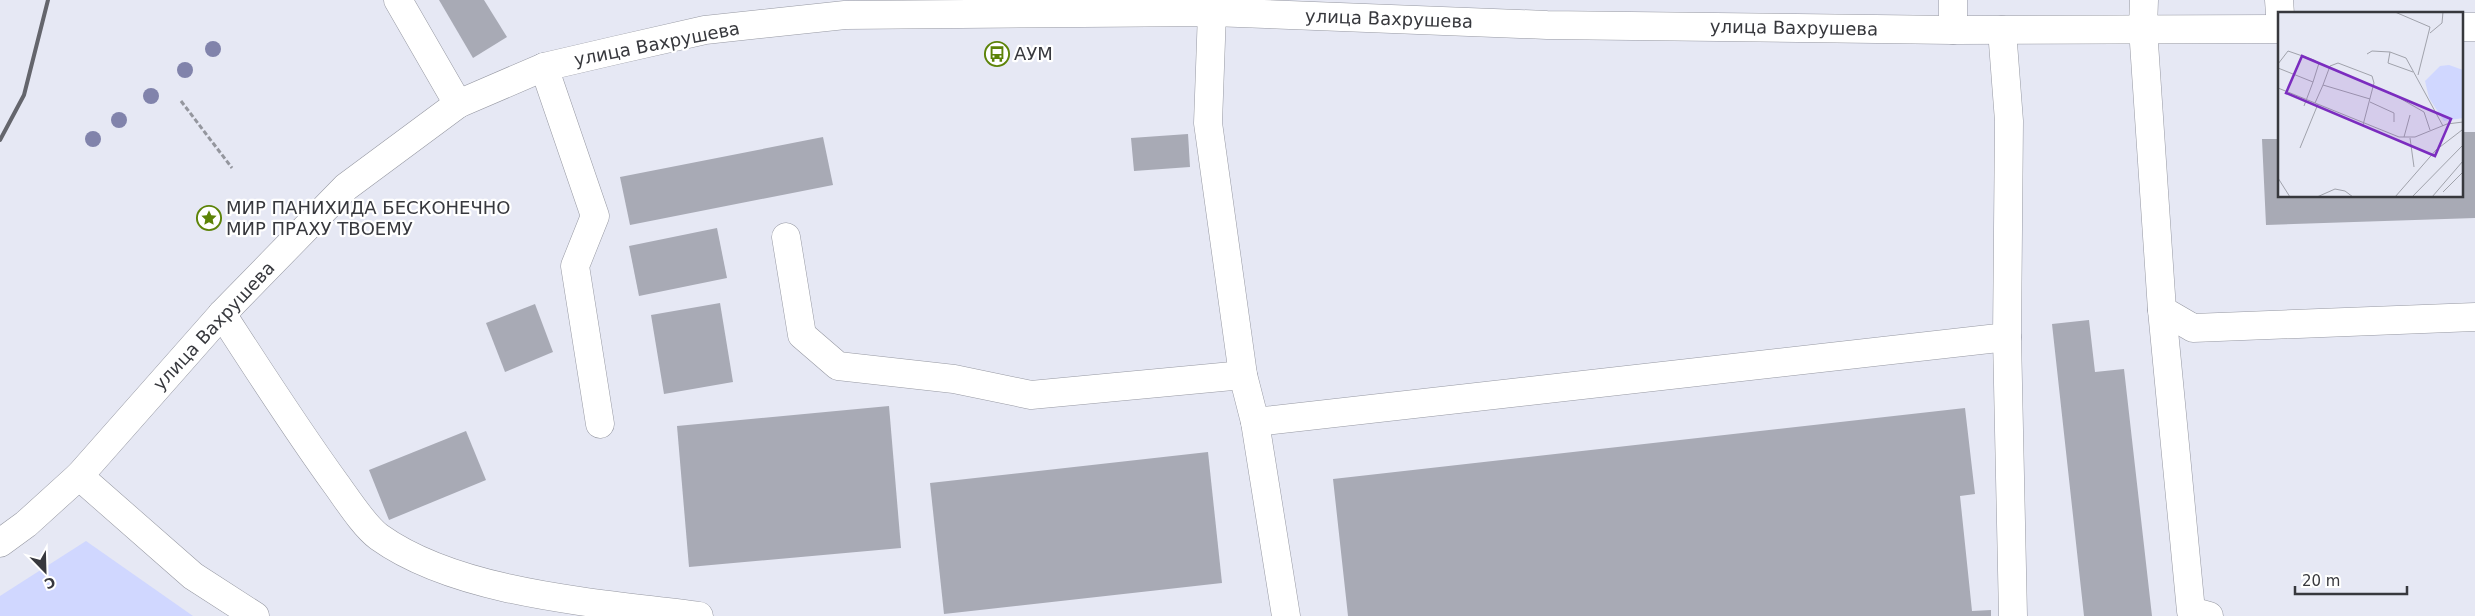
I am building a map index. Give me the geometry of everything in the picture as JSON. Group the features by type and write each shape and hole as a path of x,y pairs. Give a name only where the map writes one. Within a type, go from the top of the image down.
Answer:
{"main road":[{"path":"398,0 458,104"},
{"path":"1953,0 1953,30"},
{"path":"2144,0 2143,28 2162,310 2191,610 2209,616"},
{"path":"1212,12 1208,122 1243,375 1255,422 1286,616"},
{"name":"улица Вахрушева","path":"0,542 26,524 79,476 222,314 346,188 458,104 544,67 705,30 845,15 1212,12 1547,25 1953,30 2278,29"},
{"path":"2462,27 2475,27"},
{"path":"2002,30 2009,122 2007,337 2013,616"},
{"path":"544,67 595,216 576,266 600,424"},
{"path":"786,237 802,335 838,366 954,378 1030,395 1243,375"},
{"path":"2162,310 2192,328 2475,317"},
{"path":"222,314 299,433 377,536 415,560 484,582 554,597 699,616"},
{"path":"1255,422 2007,337"},
{"path":"79,476 193,576 255,616"}],"path":[{"path":"182,101 232,168"}],"shaded area":[{"path":"86,541 193,616 0,616 0,596"}],"building":[{"path":"439,0 484,0 507,37 473,58"},
{"path":"2462,132 2475,132 2475,218 2266,225 2262,139 2278,139 2278,198 2462,198"},
{"path":"1188,134 1190,167 1134,171 1131,138"},
{"path":"823,137 833,185 630,225 620,177"},
{"path":"717,228 727,278 639,296 629,246"},
{"path":"720,303 733,382 664,394 651,315"},
{"path":"535,304 553,352 505,372 486,323"},
{"path":"2089,320 2095,372 2124,369 2152,616 2084,616 2052,324"},
{"path":"889,406 901,548 689,567 677,426"},
{"path":"1965,408 1975,494 1960,496 1972,611 1991,610 1991,616 1348,616 1333,479"},
{"path":"466,431 486,480 389,520 369,470"},
{"path":"1208,452 1222,583 944,614 930,483"}],"railway":[{"path":"0,140 24,95 48,0"}],"place":[{"name":"АУМ","path":"997,54"},
{"name":"МИР ПАНИХИДА БЕСКОНЕЧНО МИР ПРАХУ ТВОЕМУ","path":"209,218"}]}
